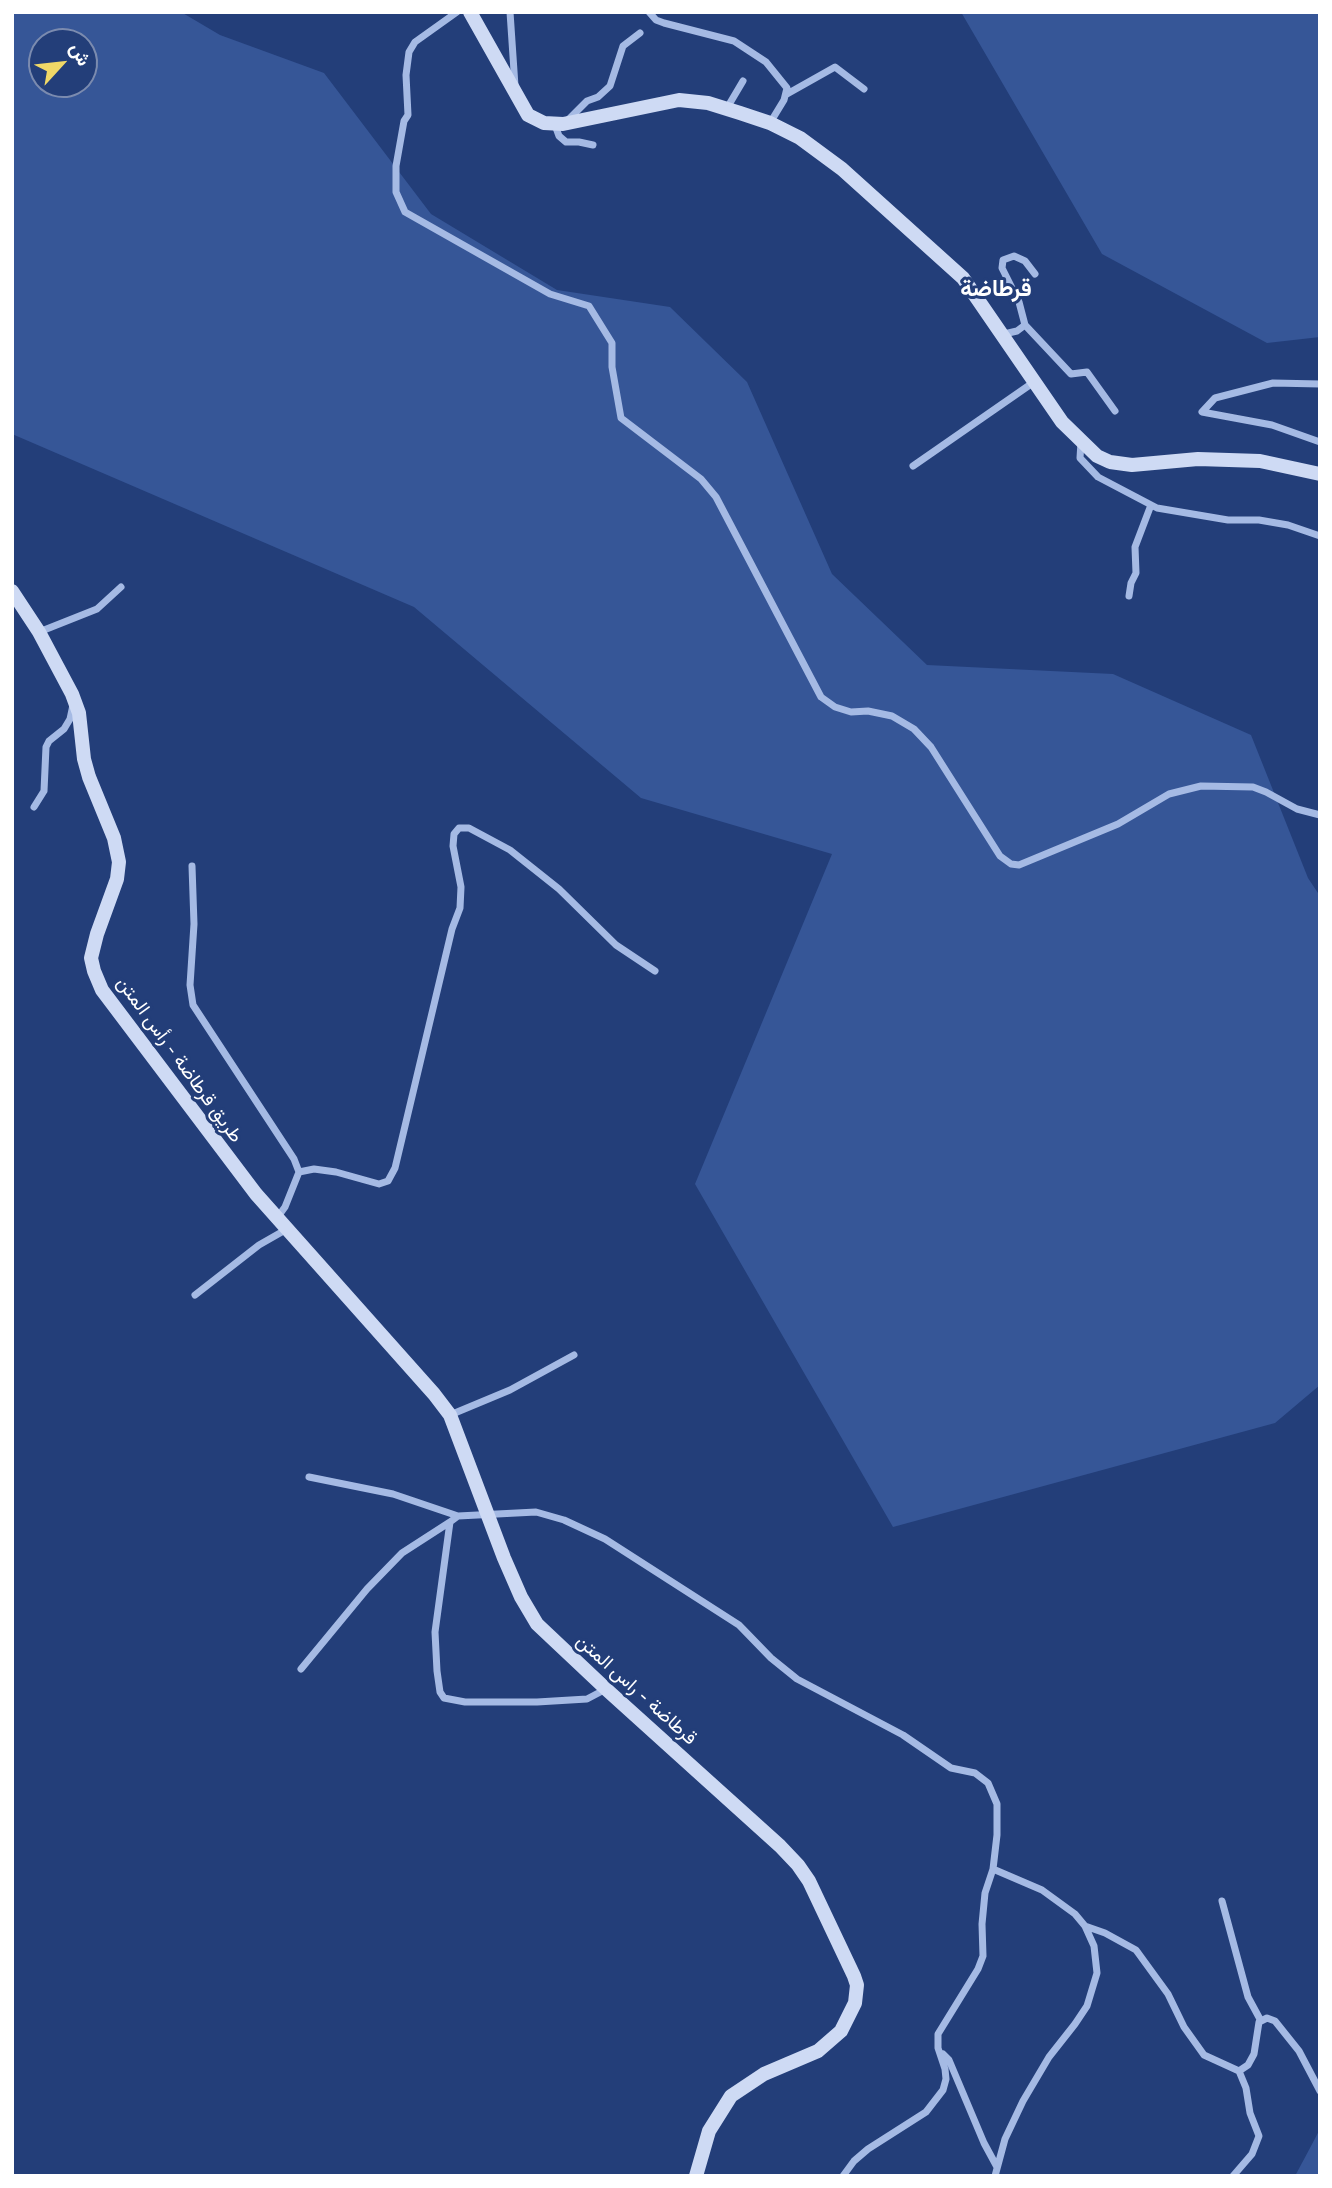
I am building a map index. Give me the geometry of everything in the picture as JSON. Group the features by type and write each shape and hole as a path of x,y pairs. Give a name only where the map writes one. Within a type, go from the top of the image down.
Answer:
{"main road":[{"path":"470,12 528,115 544,123 559,125 679,100 708,103 770,123 800,138 842,169 963,278 1062,422 1097,456 1110,463 1132,465 1198,459 1260,461 1320,474"},
{"name":"طريق قرطاضة - رأس المتن","path":"12,591 39,632 72,694 79,713 84,759 89,777 114,838 119,862 117,879 97,934 91,958 94,971 102,990 256,1194"},
{"name":"قرطاضة - راس المتن","path":"256,1194 450,1415 521,1597 537,1624 798,1865 858,1985 848,2021 831,2042 818,2051 764,2074 731,2096 709,2131 696,2176"}],"street":[{"path":"457,12 415,42 409,52 406,75 408,115 404,121 396,179 396,192 405,212 550,294 589,306 612,343 612,367 621,418 692,471 716,497 821,697 835,707 851,712 868,711 892,716 914,729 931,747 1000,856 1011,864 1019,865 1118,824 1169,794 1201,786 1253,787 1297,809 1320,815"},
{"path":"510,12 516,94"},
{"path":"649,12 656,20 718,36 749,50 776,72 787,88 787,94"},
{"path":"593,145 566,142 559,136 559,125 587,100 597,97 610,86 623,46 640,33"},
{"path":"770,123 787,94 835,67 864,89"},
{"path":"727,109 743,81"},
{"path":"1035,274 1025,261 1014,256 1003,260 1002,268 1019,302 1025,325 1071,374 1087,372 1115,411"},
{"path":"1004,334 1017,331 1025,325"},
{"path":"913,466 1034,381"},
{"path":"1320,384 1273,383 1215,398 1202,412 1272,425 1320,442"},
{"path":"1081,442 1080,458 1098,477 1157,508 1228,520 1259,520 1288,525 1320,536"},
{"path":"1129,596 1136,573 1135,547 1151,505"},
{"path":"39,632 97,609 121,587"},
{"path":"34,807 44,791 46,747 71,719 72,694"},
{"path":"299,1172 314,1169 336,1172 379,1184 388,1181 395,1168 452,929 460,908 461,887 453,846 454,834 459,828 469,828 510,850 559,889 616,945 655,971"},
{"path":"192,866 194,924 190,985 193,1005 294,1159 299,1172 285,1208 282,1224 195,1295"},
{"path":"450,1415 510,1390 574,1355"},
{"path":"309,1477 393,1494 458,1516 536,1512 564,1520 605,1539 739,1625 771,1658 797,1679 903,1735 951,1768 975,1773 988,1783 997,1804 997,1836 993,1869 985,1894 983,1956 965,1991 941,2026 937,2041 946,2069 943,2090 926,2112 868,2149 854,2161 843,2176"},
{"path":"301,1669 367,1589 402,1553 458,1516"},
{"path":"450,1522 435,1632 437,1671 440,1692 444,1698 465,1702 537,1702 587,1699 606,1689"},
{"path":"993,1869 1042,1890 1075,1914 1085,1926 1097,1959 1095,1986 1087,2006 1049,2057 1028,2092 1005,2138 996,2172"},
{"path":"1222,1901 1248,1997 1261,2021"},
{"path":"1085,1926 1105,1933 1136,1950 1168,1994 1184,2027 1204,2056 1239,2071 1258,2136 1252,2154 1233,2176"},
{"path":"1239,2071 1248,2065 1254,2054 1259,2022 1267,2018 1275,2021 1300,2051 1320,2091"},
{"path":"938,2048 949,2060 996,2172"}],"shaded area":[{"path":"12,12 181,12 220,35 324,73 431,214 557,290 670,307 747,382 832,574 927,665 1113,674 1251,735 1308,878 1320,896 1320,1385 1275,1423 893,1527 695,1184 832,854 641,798 414,607 12,434"},
{"path":"961,12 1320,12 1320,337 1267,343 1102,254"},
{"path":"1320,2129 1320,2176 1295,2176 1310,2148"}],"district":[{"name":"قرطاضة","path":"996,290"}]}
